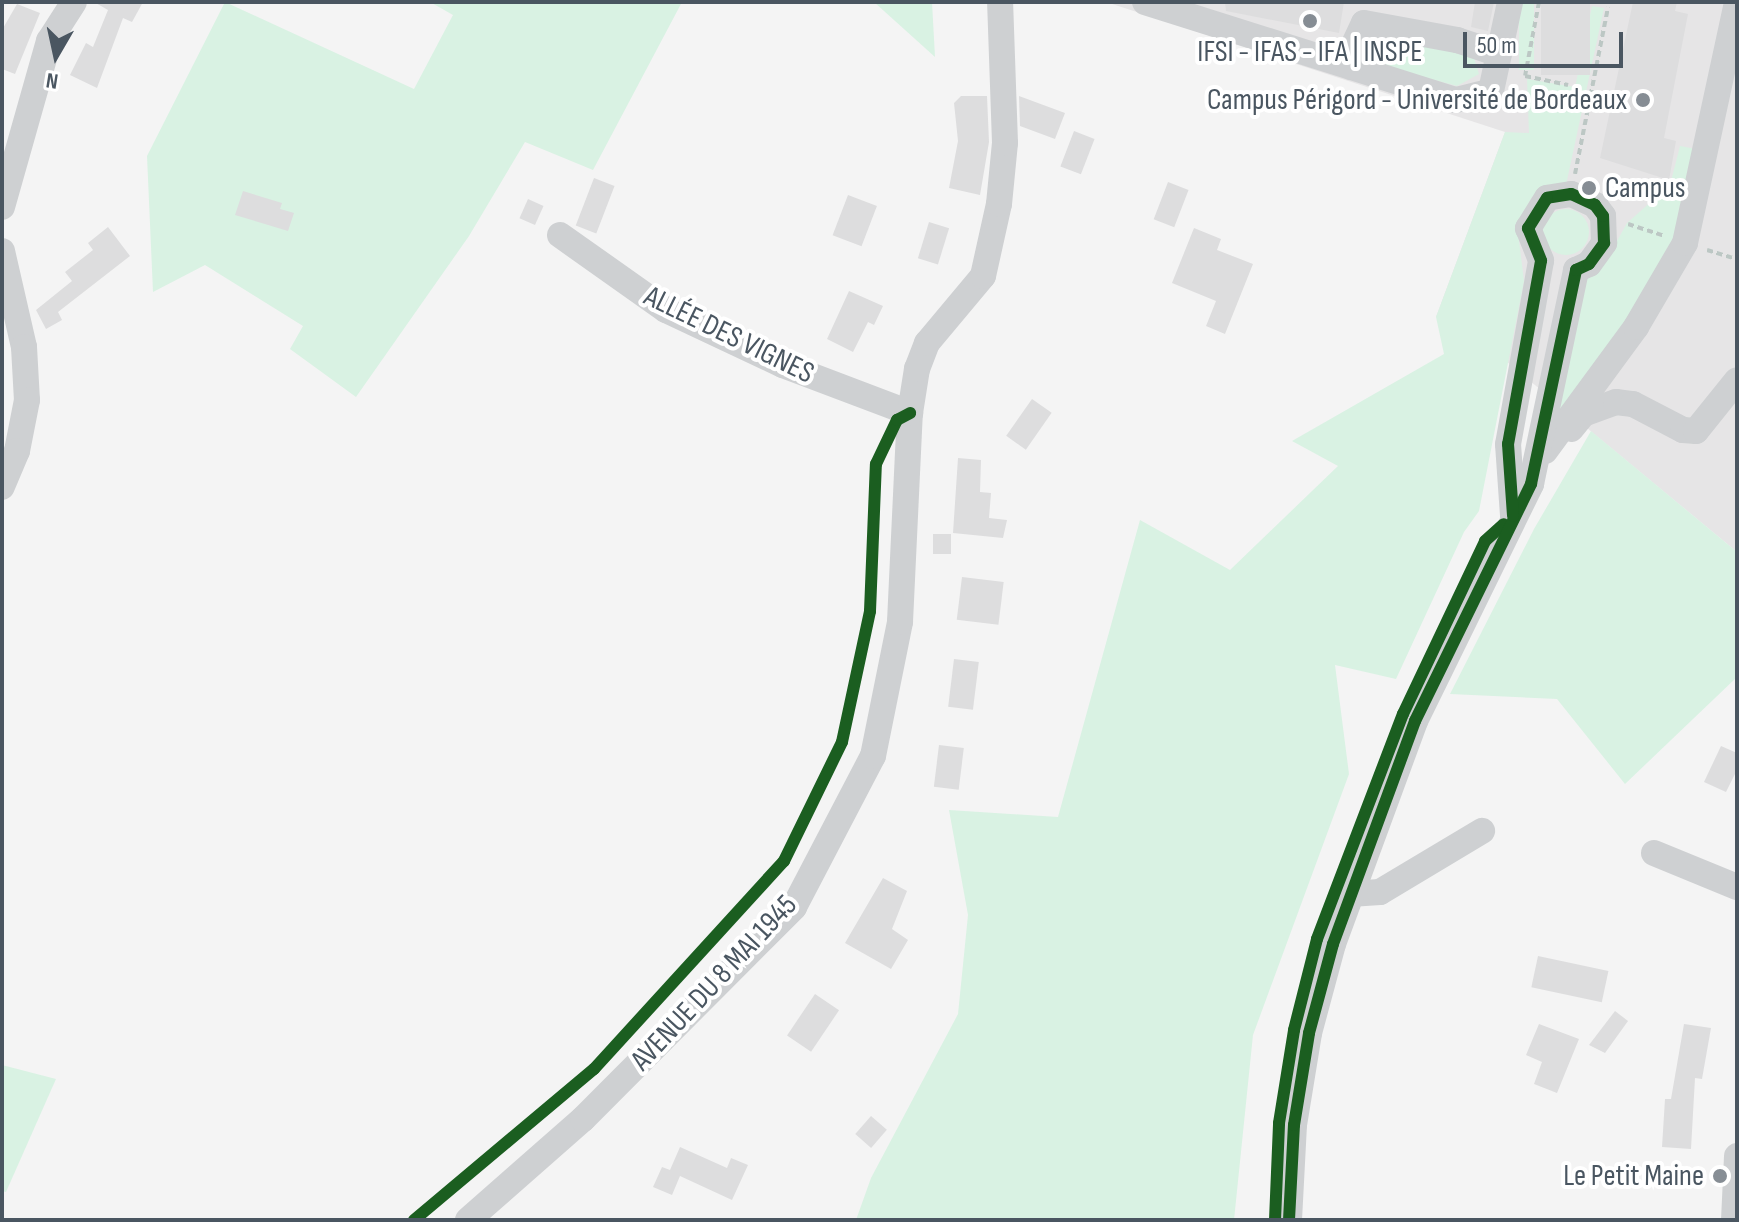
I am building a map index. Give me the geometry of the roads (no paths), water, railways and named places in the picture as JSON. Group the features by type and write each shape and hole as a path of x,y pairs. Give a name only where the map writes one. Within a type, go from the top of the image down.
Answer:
{"street":[{"path":"2,207 49,41 74,2"},
{"name":"AVENUE DU 8 MAI 1945","path":"468,1220 583,1119 794,907 873,756 900,622 910,413 927,343 972,293 992,247 1005,143 1000,2"},
{"path":"1145,2 1456,100 1491,91 1510,2"},
{"path":"1289,1220 1294,1125 1309,1033 1350,894 1415,721 1557,428 1636,327 1685,243 1736,6"},
{"path":"1351,67 1349,55 1364,23 1499,54"},
{"path":"1513,516 1508,444 1541,261 1528,228 1547,198 1571,194 1584,197 1603,216 1604,243 1589,264 1576,270 1531,484"},
{"name":"ALLÉE DES VIGNES","path":"560,235 666,310 783,365 910,413"},
{"path":"2,251 24,347 24,422 2,487"},
{"path":"1531,484 1548,468 1583,414 1600,405 1633,404 1683,430 1696,431 1706,424 1737,380"},
{"path":"1350,894 1380,892 1482,831"},
{"path":"1654,853 1737,887"},
{"path":"1734,1220 1737,1156"}],"place":[{"name":"IFSI - IFAS - IFA | INSPE","path":"1310,21"},
{"name":"Campus Périgord - Université de Bordeaux","path":"1643,100"},
{"name":"Campus","path":"1589,188"},
{"name":"Le Petit Maine","path":"1720,1176"}]}
